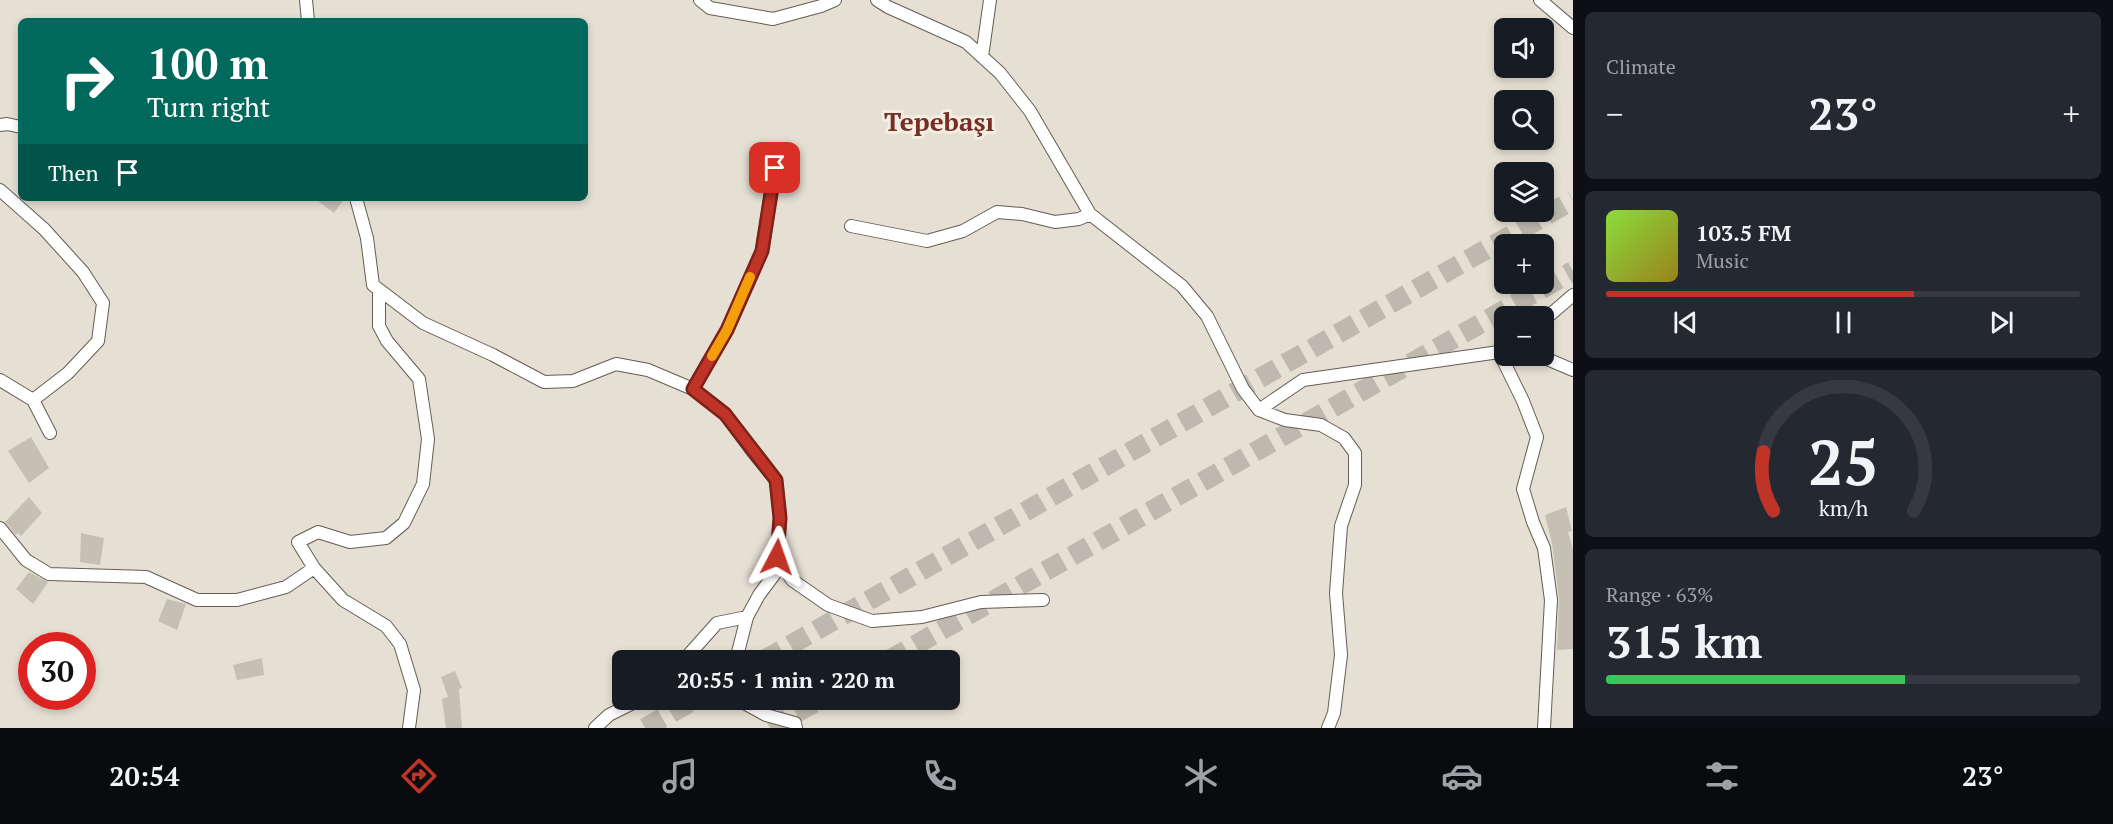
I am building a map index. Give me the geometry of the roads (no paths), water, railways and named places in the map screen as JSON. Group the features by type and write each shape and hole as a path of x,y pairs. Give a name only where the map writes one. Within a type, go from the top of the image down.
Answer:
{"street":[{"path":"306,0 308,18"},
{"path":"700,0 710,8 773,19 835,0"},
{"path":"878,0 888,7 966,42 1000,73 1030,111 1090,214 1182,286 1207,316 1243,389 1259,410 1285,420 1321,425 1344,438 1355,453 1355,485 1341,526 1336,594 1341,655 1334,713 1328,728"},
{"path":"982,57 990,0"},
{"path":"1540,0 1573,28"},
{"path":"0,125 18,126"},
{"path":"693,389 727,330 762,251 775,168"},
{"path":"0,190 44,229 75,263 103,303 98,341 68,374 33,400"},
{"path":"357,201 367,238 373,285 423,323 493,355 544,382 573,381 616,364 648,370 693,389 725,414 776,480 780,518 777,557 792,580 828,605 872,621 922,617 981,602 1042,600"},
{"path":"851,226 927,241 963,231 997,212 1022,213 1055,222 1079,219 1090,214"},
{"path":"379,291 379,326 387,341 418,379 428,439 423,484 404,523 386,538 350,542 318,532 298,542 314,568 343,600 386,626 400,644 414,690 409,728"},
{"path":"1554,311 1573,295"},
{"path":"1259,410 1303,380 1494,351"},
{"path":"1554,362 1573,370"},
{"path":"1509,366 1537,437 1523,489 1544,548 1551,600 1544,728"},
{"path":"0,380 33,400 50,433"},
{"path":"0,528 26,560 49,574 146,577 197,600 237,600 286,587 314,568"},
{"path":"738,650 747,616 782,564"},
{"path":"693,650 717,623 747,616"},
{"path":"595,728 609,715 619,710"},
{"path":"757,710 766,715 795,723 796,728"}],"tunnel":[{"path":"782,650 1573,200"},
{"path":"907,650 1573,271"},
{"path":"645,728 677,710"},
{"path":"770,728 802,710"}],"district":[{"name":"Tepebaşı","path":"939,121"}]}
